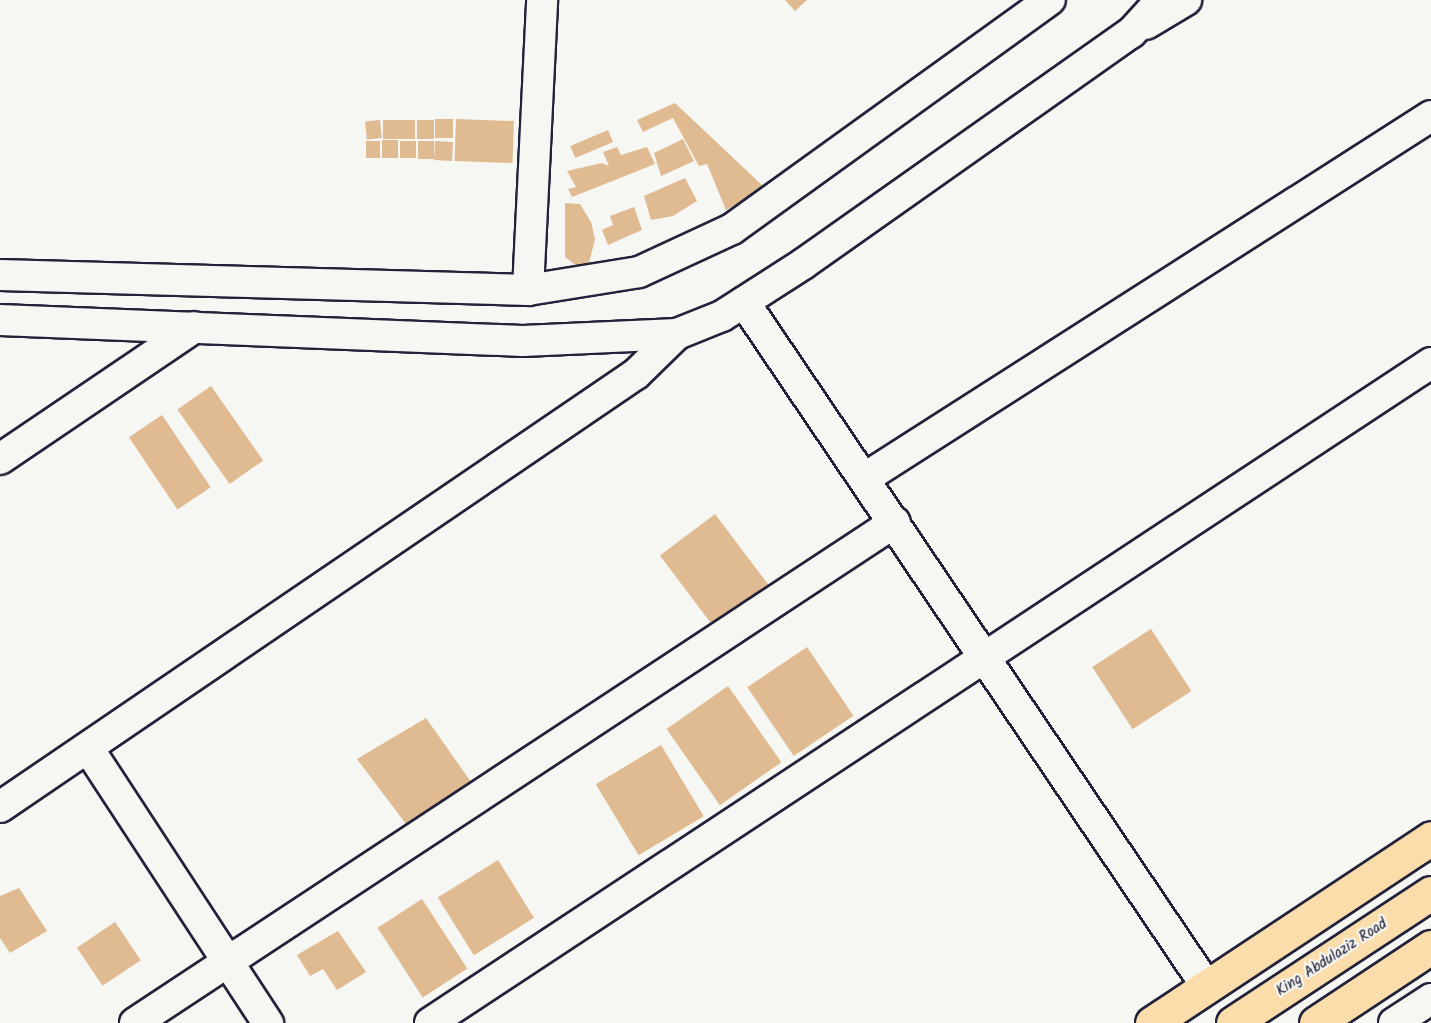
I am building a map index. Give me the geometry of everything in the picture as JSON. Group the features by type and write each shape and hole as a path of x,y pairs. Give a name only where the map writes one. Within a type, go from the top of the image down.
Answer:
{"main road":[{"path":"1152,1023 1431,838"},
{"name":"King Abdulaziz Road","path":"1233,1023 1431,893"},
{"path":"1316,1023 1431,947"}],"street":[{"path":"528,290 542,0"},
{"path":"0,275 528,290 639,272 732,229 1050,0"},
{"path":"1131,33 1161,0"},
{"path":"0,807 636,374 677,334 744,302 1131,33 1186,0"},
{"path":"865,478 1431,116"},
{"path":"744,302 895,522 1207,987"},
{"path":"0,320 523,341 677,334"},
{"path":"0,459 195,327"},
{"path":"430,1023 1431,363"},
{"path":"135,1023 895,522"},
{"path":"88,748 268,1023"},
{"path":"1394,1023 1431,999"}],"building":[{"path":"785,0 807,0 795,11"},
{"path":"675,103 765,188 726,210 707,164 699,166 673,118 643,132 637,120"},
{"path":"435,119 453,119 453,138 435,138"},
{"path":"456,119 514,121 512,163 455,161"},
{"path":"380,120 382,138 367,139 365,122"},
{"path":"383,120 415,120 415,139 383,139"},
{"path":"417,120 434,120 434,139 417,139"},
{"path":"608,130 613,142 575,158 570,146"},
{"path":"683,139 694,161 661,176 654,153"},
{"path":"382,140 398,140 398,158 382,158"},
{"path":"366,141 380,141 380,158 366,158"},
{"path":"400,141 416,141 416,158 400,158"},
{"path":"418,141 434,141 434,159 418,159"},
{"path":"435,141 453,142 452,161 434,160"},
{"path":"617,147 621,155 647,147 655,164 572,197 568,189 576,187 567,171 602,163 609,166 603,152"},
{"path":"685,178 697,201 673,216 651,220 644,196"},
{"path":"565,203 580,204 591,222 595,239 589,263 577,266 565,257"},
{"path":"634,207 642,230 608,245 602,230 613,225 610,216"},
{"path":"211,386 263,461 230,484 177,410"},
{"path":"162,415 211,487 177,509 129,437"},
{"path":"715,514 769,585 713,627 660,556"},
{"path":"1151,629 1191,691 1133,729 1092,667"},
{"path":"807,647 853,716 794,756 747,687"},
{"path":"728,686 781,762 720,805 667,729"},
{"path":"426,718 471,782 406,824 357,759"},
{"path":"661,745 704,816 639,855 596,784"},
{"path":"498,860 534,918 474,955 438,898"},
{"path":"19,888 47,931 10,953 0,938 0,896"},
{"path":"422,899 467,969 423,997 378,928"},
{"path":"115,922 141,960 103,986 77,948"},
{"path":"338,931 366,972 337,990 323,969 310,976 297,955"}]}
